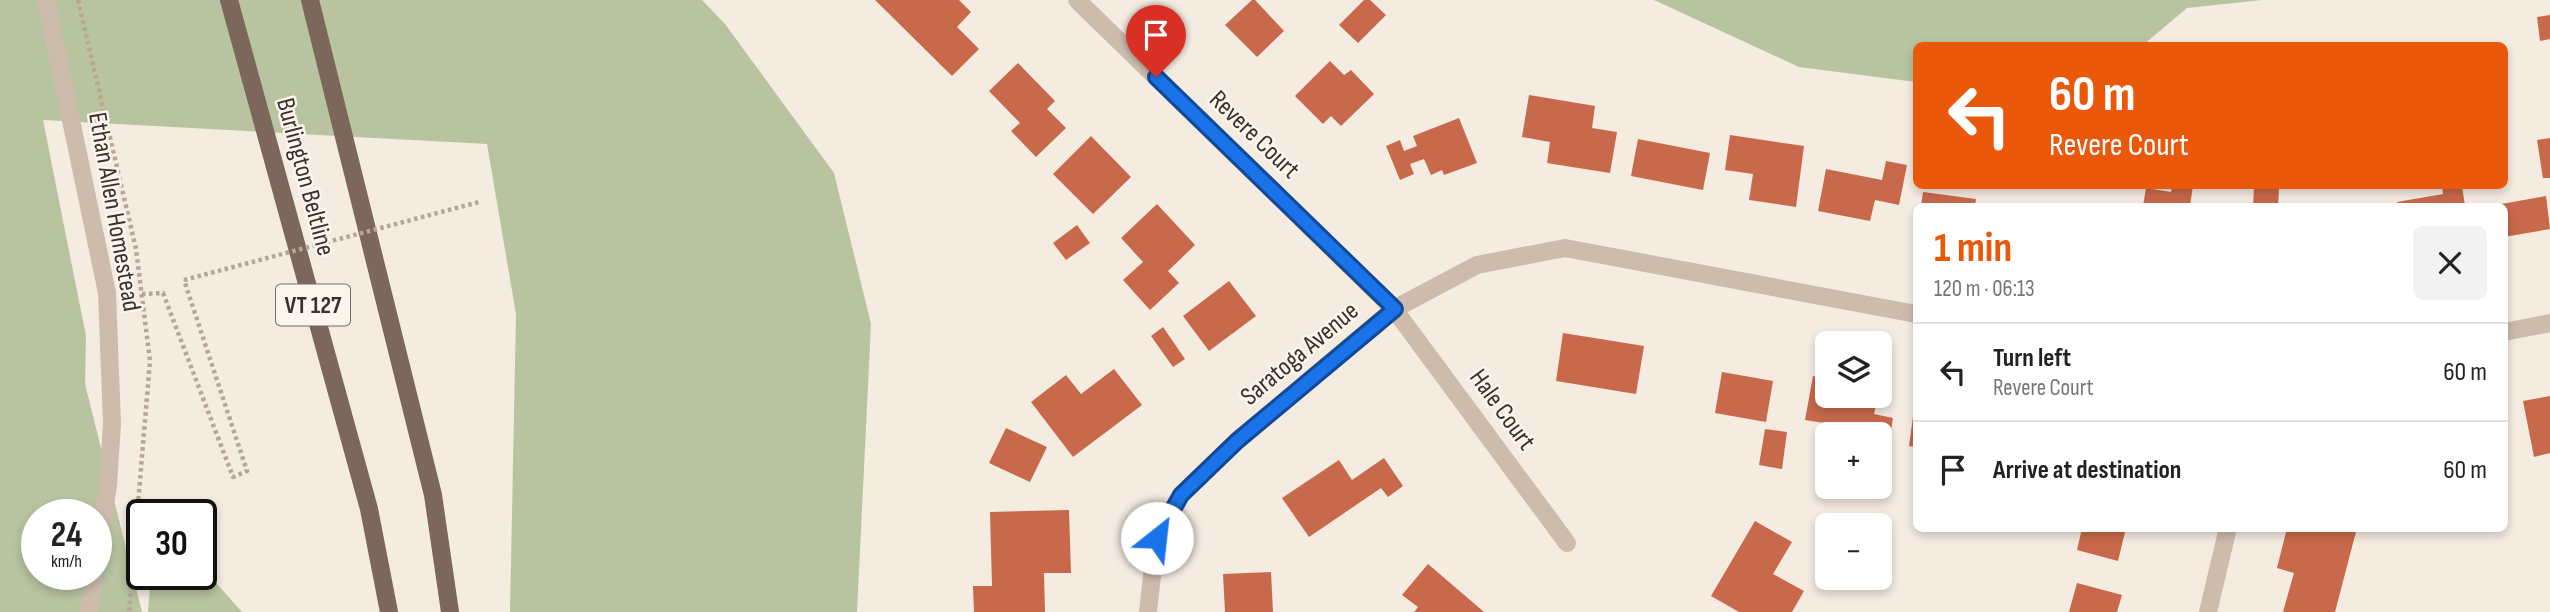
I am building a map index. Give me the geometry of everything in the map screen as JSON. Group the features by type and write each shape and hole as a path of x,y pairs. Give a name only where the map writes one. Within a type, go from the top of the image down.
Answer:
{"main road":[{"name":"Burlington Beltline","path":"229,0 369,509 389,612"},
{"name":"Burlington Beltline","path":"310,0 433,495 450,612"}],"street":[{"name":"Ethan Allen Homestead","path":"46,0 107,293 112,424 106,499"},
{"name":"Revere Court","path":"1077,0 1395,309"},
{"name":"Saratoga Avenue","path":"1148,612 1157,538 1181,495 1237,441 1395,309 1477,265 1565,248 1913,313"},
{"name":"Hale Court","path":"1395,309 1567,543"},
{"path":"2508,331 2550,323"},
{"path":"2208,612 2227,532"},
{"path":"89,612 92,590"}],"path":[{"path":"142,294 163,293 233,477 247,471 184,280 479,202"},
{"path":"129,612 131,590"}],"green space":[{"path":"0,0 702,0 725,24 834,173 871,324 857,612 510,612 516,314 487,144 43,120 86,336 85,384 126,548 126,590 136,590 142,612 0,612"},
{"path":"1654,0 2262,0 2187,8 2147,42 1913,42 1913,82 1799,67"},
{"path":"217,584 242,612 148,612 150,590 217,590"}],"building":[{"path":"875,0 959,0 971,12 957,27 979,49 952,76"},
{"path":"1252,0 1284,31 1257,57 1225,25"},
{"path":"1364,0 1370,0 1386,15 1358,43 1339,25"},
{"path":"2550,15 2550,39 2540,41 2537,17"},
{"path":"1330,61 1344,75 1351,70 1374,94 1341,126 1331,116 1323,124 1295,96"},
{"path":"1018,63 1055,101 1047,109 1066,128 1036,157 1011,131 1020,123 989,91"},
{"path":"1529,95 1595,106 1592,128 1617,132 1610,173 1547,163 1550,142 1522,137"},
{"path":"1459,118 1477,163 1444,175 1442,170 1431,175 1424,159 1410,164 1414,174 1400,180 1386,146 1400,140 1404,151 1417,146 1413,136"},
{"path":"1730,135 1804,146 1796,207 1749,200 1753,174 1725,170"},
{"path":"1091,136 1131,177 1093,214 1053,174"},
{"path":"2550,138 2550,178 2543,178 2537,140"},
{"path":"1638,139 1710,153 1703,190 1631,176"},
{"path":"1886,161 1907,165 1899,205 1875,200 1870,221 1818,211 1826,169 1882,180"},
{"path":"2146,189 2171,192 2172,189 2193,189 2190,203 2144,203"},
{"path":"2254,189 2279,189 2278,203 2253,203"},
{"path":"2442,189 2462,189 2465,203 2397,202 2443,194"},
{"path":"1923,192 1976,199 1975,203 1921,203"},
{"path":"2546,196 2550,229 2508,236 2507,203"},
{"path":"1157,204 1195,245 1168,271 1179,283 1150,310 1123,280 1143,262 1121,238"},
{"path":"1077,225 1090,243 1066,260 1053,243"},
{"path":"1229,281 1256,316 1209,351 1183,316"},
{"path":"1163,327 1185,359 1173,367 1151,336"},
{"path":"1563,333 1644,346 1636,394 1556,381"},
{"path":"1114,369 1142,405 1073,457 1031,402 1066,375 1081,394"},
{"path":"1722,372 1773,381 1766,422 1715,413"},
{"path":"1813,376 1815,408 1875,408 1874,414 1893,418 1892,424 1892,422 1805,420"},
{"path":"2550,396 2550,453 2534,457 2523,401"},
{"path":"1913,417 1913,447 1909,446"},
{"path":"1006,428 1047,447 1030,482 989,463"},
{"path":"1765,429 1787,432 1782,469 1759,465"},
{"path":"1384,458 1403,486 1388,497 1381,488 1309,537 1282,498 1339,460 1352,480"},
{"path":"1069,510 1071,573 1044,573 1045,612 974,612 973,586 992,586 990,512"},
{"path":"1755,521 1792,542 1773,574 1804,591 1792,612 1739,612 1711,596"},
{"path":"2081,532 2125,532 2118,561 2077,550"},
{"path":"2286,532 2356,532 2335,612 2283,612 2294,573 2277,568"},
{"path":"1428,564 1484,612 1414,612 1418,607 1402,595"},
{"path":"1271,572 1273,612 1225,612 1223,574"},
{"path":"2077,583 2122,595 2117,612 2069,612"}],"route":[{"path":"1156,77 1395,309 1237,441 1181,495 1157,538"}]}
